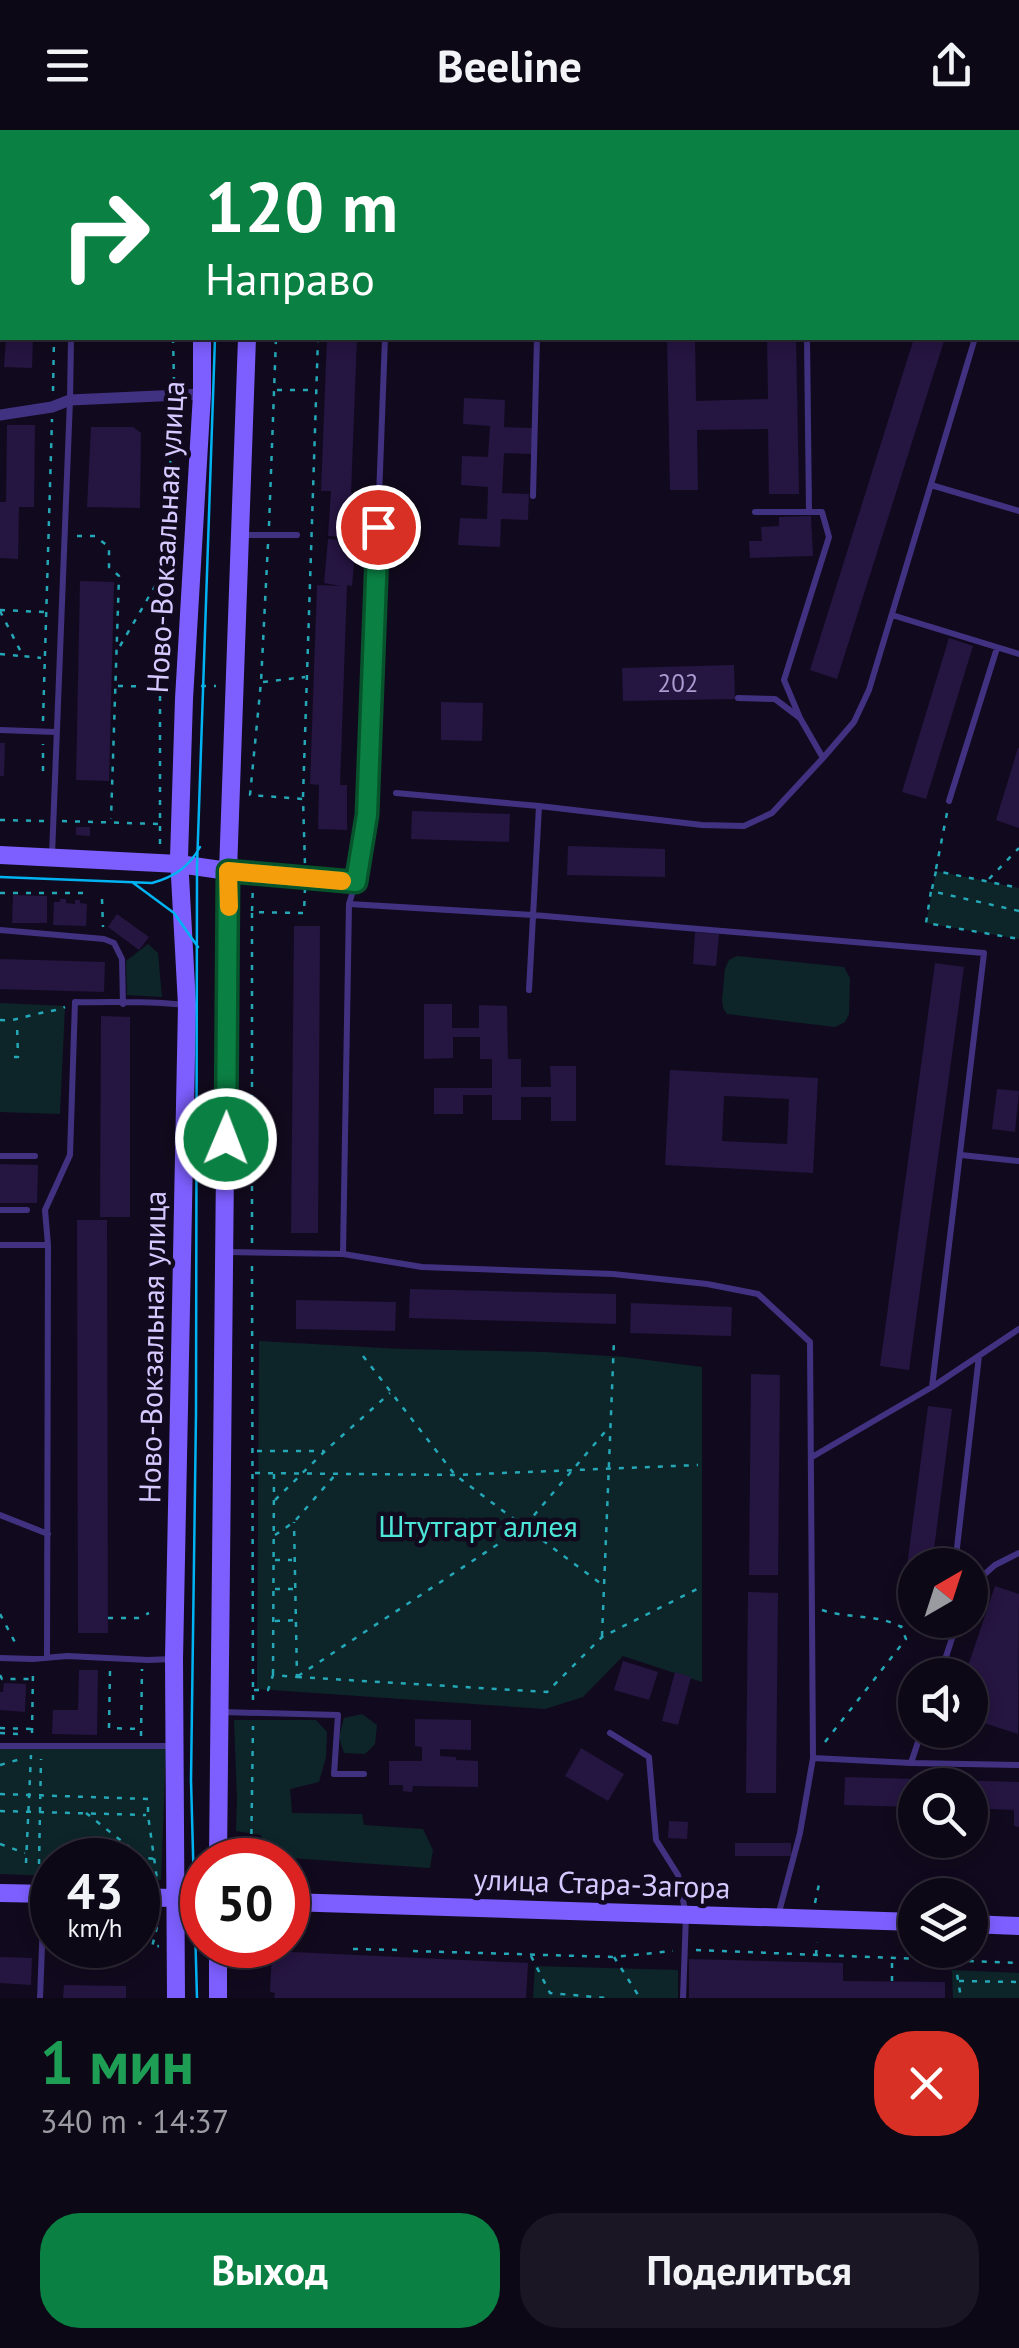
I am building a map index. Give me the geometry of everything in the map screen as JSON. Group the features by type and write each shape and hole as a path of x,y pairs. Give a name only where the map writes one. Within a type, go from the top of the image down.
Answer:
{"main road":[{"name":"Ново-Вокзальная улица","path":"176,1998 174,1659 187,1005 179,864 202,340"},
{"path":"218,1838 228,871 247,340"},
{"path":"0,855 179,864 228,871"},
{"path":"0,1893 30,1894"},
{"path":"160,1898 180,1898"},
{"name":"улица Стара-Загора","path":"310,1903 898,1922"},
{"path":"988,1925 1019,1926"},
{"path":"218,1998 222,1968"}],"street":[{"path":"0,415 52,407 70,400 202,394"}],"lane":[{"path":"52,856 71,340"},
{"path":"343,1254 349,904 367,815 385,340"},
{"path":"533,496 537,340"},
{"path":"808,340 809,512"},
{"path":"396,793 702,825 744,826 772,812 854,722 869,690 975,340"},
{"path":"931,485 1019,512"},
{"path":"756,512 822,512 829,537 784,680 823,758"},
{"path":"240,535 297,535"},
{"path":"892,615 1019,654"},
{"path":"949,801 997,648"},
{"path":"738,698 775,699 800,718"},
{"path":"0,730 56,732"},
{"path":"529,990 539,806"},
{"path":"228,871 356,882"},
{"path":"349,904 533,915 984,953 932,1387"},
{"path":"0,930 114,942 120,951 124,1004"},
{"path":"48,1656 45,1210 70,1155 75,1002 187,1005"},
{"path":"961,1155 1019,1161"},
{"path":"0,1156 36,1156"},
{"path":"0,1210 27,1210"},
{"path":"0,1245 48,1245"},
{"path":"225,1252 343,1254 422,1267 614,1274 707,1284 758,1294 810,1342 812,1758 800,1833 778,1918"},
{"path":"810,1458 932,1387 1019,1329"},
{"path":"957,1548 980,1355"},
{"path":"0,1516 48,1534"},
{"path":"988,1571 1019,1553"},
{"path":"0,1658 174,1659"},
{"path":"221,1712 338,1715 334,1774 364,1774"},
{"path":"610,1732 648,1757 656,1840 678,1875 686,1915 683,1998"},
{"path":"0,1746 175,1746"},
{"path":"910,1763 915,1748"},
{"path":"812,1758 1019,1765"},
{"path":"40,1998 42,1968"}],"path":[{"path":"43,785 54,340"},
{"path":"160,846 160,687 173,340"},
{"path":"276,340 262,682 250,795 303,798"},
{"path":"251,1838 252,912 304,913 303,798 318,340"},
{"path":"276,390 315,390"},
{"path":"66,536 95,536 108,547 109,567 119,576 111,822"},
{"path":"165,570 174,584"},
{"path":"117,650 165,570"},
{"path":"22,656 0,610 46,612"},
{"path":"0,654 44,658"},
{"path":"262,682 307,676"},
{"path":"116,686 171,687"},
{"path":"200,686 216,686"},
{"path":"949,801 926,922 1019,939"},
{"path":"96,822 159,824 171,820"},
{"path":"987,882 1019,848"},
{"path":"936,870 1019,888"},
{"path":"932,890 1019,911"},
{"path":"0,892 84,893"},
{"path":"102,899 104,940"},
{"path":"0,1020 18,1021 75,1002"},
{"path":"14,1057 18,1057 18,1021"},
{"path":"602,1637 614,1340"},
{"path":"363,1356 455,1476 604,1586"},
{"path":"274,1502 391,1392"},
{"path":"297,1677 524,1527 610,1426"},
{"path":"254,1450 326,1450"},
{"path":"254,1473 455,1476 698,1465"},
{"path":"274,1536 294,1522 338,1472"},
{"path":"253,1690 268,1690 273,1675 274,1474"},
{"path":"294,1522 297,1677"},
{"path":"274,1560 295,1560"},
{"path":"273,1675 547,1692 602,1637 701,1587"},
{"path":"273,1589 295,1590"},
{"path":"812,1606 846,1617 891,1621 898,1626"},
{"path":"108,1618 138,1618 149,1613"},
{"path":"0,1614 21,1658"},
{"path":"273,1621 296,1620"},
{"path":"812,1758 906,1638"},
{"path":"111,1658 109,1728 141,1728"},
{"path":"0,1731 32,1734 33,1659"},
{"path":"141,1738 142,1660"},
{"path":"0,1675 33,1679"},
{"path":"0,1765 30,1756 38,1747"},
{"path":"38,1747 40,1838"},
{"path":"26,1864 30,1756"},
{"path":"0,1794 148,1799 151,1838"},
{"path":"0,1811 148,1815"},
{"path":"86,1813 118,1838"},
{"path":"0,1844 26,1854"},
{"path":"160,1859 176,1858"},
{"path":"815,1904 818,1884"},
{"path":"816,1955 817,1942"},
{"path":"160,1946 164,1946"},
{"path":"352,1949 398,1950"},
{"path":"414,1951 614,1957 684,1950 898,1958"},
{"path":"454,1952 454,1960"},
{"path":"530,1954 550,1993 606,1998"},
{"path":"614,1957 640,1998"},
{"path":"892,1958 892,1982"},
{"path":"988,1962 1019,1963"},
{"path":"956,1968 961,1998"},
{"path":"959,1982 1019,1982"}],"green space":[{"path":"936,871 1019,888 1019,939 926,923"},
{"path":"148,944 158,953 162,997 127,995 126,961"},
{"path":"737,956 844,967 850,978 849,1014 845,1022 835,1027 727,1014 722,1000 725,969 729,960"},
{"path":"0,1003 65,1006 60,1114 0,1112"},
{"name":"Штутгарт аллея","path":"259,1341 545,1352 702,1367 702,1682 623,1656 583,1697 545,1709 257,1689"},
{"path":"362,1714 377,1725 375,1744 365,1754 344,1753 339,1737 344,1718"},
{"path":"234,1720 316,1720 327,1732 326,1757 319,1782 290,1789 292,1813 362,1814 364,1825 423,1829 433,1850 430,1868 310,1859 310,1838 261,1838 236,1831"},
{"path":"0,1744 166,1749 161,1880 160,1838 30,1838 30,1875 0,1874"},
{"path":"535,1966 678,1970 678,1998 533,1998"},
{"path":"952,1970 1019,1973 1019,1998 953,1998"}],"building":[{"path":"6,340 33,340 32,368 4,367"},
{"path":"327,340 357,340 351,493 359,493 356,538 328,536 331,491 321,491"},
{"path":"667,340 695,340 696,401 768,399 767,340 796,340 799,494 769,494 768,429 697,430 698,490 670,490"},
{"path":"913,340 944,340 837,679 810,670"},
{"path":"464,398 505,400 504,427 533,428 532,454 504,453 502,493 529,494 528,520 501,519 500,547 458,545 460,518 487,519 488,487 461,485 462,456 488,457 490,426 463,424"},
{"path":"7,425 35,425 34,507 19,507 18,559 0,558 0,502 6,502"},
{"path":"91,427 133,427 141,433 140,508 87,507"},
{"path":"811,516 813,556 750,558 749,541 762,541 761,527 779,526 779,517"},
{"path":"328,539 356,541 352,586 347,585 340,785 347,785 347,830 318,829 319,785 310,784 317,585 341,586 324,583"},
{"path":"80,581 114,582 109,781 76,780"},
{"path":"949,638 973,646 926,799 902,792"},
{"path":"734,665 735,699 623,701 622,668"},
{"path":"441,702 483,703 482,741 441,740"},
{"path":"0,743 5,743 4,776 0,776"},
{"path":"1019,748 1019,828 996,820"},
{"path":"412,811 510,814 509,842 411,839"},
{"path":"76,827 90,827 90,836 76,835"},
{"path":"568,846 665,849 665,877 567,875"},
{"path":"13,895 47,896 47,923 12,923"},
{"path":"60,899 87,904 86,926 53,925 54,902"},
{"path":"117,914 149,937 139,950 108,927"},
{"path":"294,926 320,926 318,1233 291,1233"},
{"path":"695,932 719,934 716,966 693,964"},
{"path":"0,959 105,962 104,992 0,989"},
{"path":"935,963 964,967 909,1370 880,1366"},
{"path":"424,1004 452,1004 452,1028 479,1028 479,1005 507,1006 508,1059 521,1059 521,1087 551,1087 550,1066 576,1066 576,1121 551,1121 551,1097 521,1097 521,1120 492,1120 492,1095 463,1095 463,1114 434,1114 434,1088 492,1088 492,1059 480,1059 480,1037 453,1037 453,1058 424,1059"},
{"path":"101,1016 130,1017 130,1217 100,1217"},
{"path":"670,1070 818,1078 813,1173 665,1165","holes":["724,1096 789,1099 787,1144 722,1141"]},
{"path":"997,1089 1019,1091 1015,1132 992,1129"},
{"path":"0,1164 38,1165 37,1203 0,1203"},
{"path":"77,1220 107,1220 108,1633 78,1633"},
{"path":"410,1289 616,1294 616,1324 409,1318"},
{"path":"296,1300 396,1302 395,1331 296,1329"},
{"path":"631,1303 732,1307 731,1336 630,1333"},
{"path":"751,1374 780,1375 778,1575 749,1575"},
{"path":"928,1406 952,1409 934,1548 909,1548"},
{"path":"995,1586 1019,1594 1018,1734 988,1724 988,1658 971,1658 977,1638 988,1638 988,1607"},
{"path":"748,1592 778,1593 776,1793 746,1793"},
{"path":"623,1661 658,1672 649,1700 614,1690"},
{"path":"79,1670 98,1670 97,1735 52,1734 53,1710 78,1710"},
{"path":"675,1672 691,1677 678,1725 662,1721"},
{"path":"4,1683 26,1684 25,1712 0,1710"},
{"path":"415,1719 471,1720 471,1750 440,1749 440,1756 478,1761 478,1787 413,1786 412,1792 403,1791 403,1785 389,1785 389,1761 422,1761 422,1747 415,1746"},
{"path":"581,1748 624,1774 608,1801 565,1776"},
{"path":"845,1777 898,1779 898,1807 844,1805"},
{"path":"988,1781 1019,1782 1019,1827 1014,1826 1014,1810 988,1809"},
{"path":"669,1821 688,1822 687,1839 668,1838"},
{"path":"735,1843 791,1843 791,1856 735,1856"},
{"path":"310,1953 528,1963 526,1998 274,1998 275,1993 270,1992 271,1968 310,1968"},
{"path":"0,1957 30,1958 31,1985 0,1983"},
{"path":"689,1959 843,1963 843,1981 945,1982 945,1998 689,1998"},
{"path":"64,1985 126,1986 126,1998 63,1998"}],"tram line":[{"path":"197,1998 191,1780 197,867 215,340"},
{"path":"0,877 152,883 180,870 200,847"},
{"path":"132,882 174,913 198,947"}],"slow traffic":[{"path":"229,907 228,871 342,881"}],"route":[{"path":"226,1139 228,871 356,882 367,815 378,527"}]}
